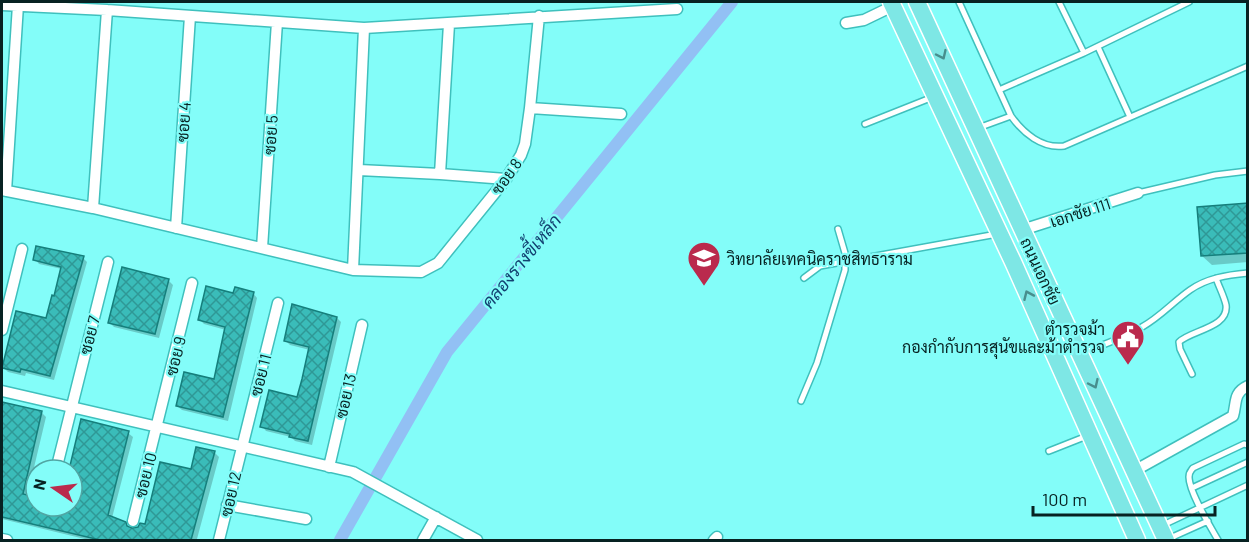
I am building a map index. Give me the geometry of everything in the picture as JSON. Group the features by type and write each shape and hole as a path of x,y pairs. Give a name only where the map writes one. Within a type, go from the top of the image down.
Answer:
{"main road":[{"name":"ถนนเอกชัย","path":"917,2 1164,536"},
{"name":"ถนนเอกชัย","path":"895,3 1137,540"}],"street":[{"path":"846,23 864,20 895,3"},
{"path":"2,5 364,28 677,9"},
{"path":"18,5 4,191 93,208 353,270 364,28"},
{"path":"93,208 107,10"},
{"name":"ซอย 4","path":"176,228 190,16"},
{"name":"ซอย 8","path":"353,270 421,272 438,263 506,179 525,144 539,16"},
{"name":"ซอย 5","path":"262,248 277,22"},
{"path":"440,174 449,24"},
{"path":"530,108 621,114"},
{"path":"359,170 506,179"},
{"name":"เอกชัย 111","path":"1022,230 1137,193"},
{"path":"2,330 22,249"},
{"name":"ซอย 7","path":"71,408 108,262"},
{"name":"ซอย 9","path":"157,428 192,283"},
{"name":"ซอย 11","path":"241,447 278,303"},
{"name":"ซอย 13","path":"329,467 362,325"},
{"path":"1134,471 1233,416 1235,397 1240,390 1248,386"},
{"path":"2,391 353,472 477,540"},
{"path":"59,458 71,408"},
{"name":"ซอย 10","path":"133,521 157,428"},
{"name":"ซอย 12","path":"219,540 241,447"},
{"path":"227,505 306,519"},
{"path":"423,540 436,517"},
{"path":"2,539 7,540"}],"lane":[{"path":"959,2 1011,116 1021,131 1053,148 1064,146 1248,66"},
{"path":"1059,2 1084,53"},
{"path":"999,90 1098,47 1189,2"},
{"path":"1098,47 1130,117"},
{"path":"865,124 935,96"},
{"path":"976,129 1011,116"},
{"path":"1137,193 1215,175 1248,171"},
{"path":"801,401 817,363 845,270 845,253 838,228"},
{"path":"804,278 820,266 999,233"},
{"path":"1080,354 1139,329 1159,316 1190,290 1216,278 1248,273"},
{"path":"1192,374 1179,342 1185,336 1214,325 1224,315 1226,307 1216,278"},
{"path":"1050,451 1090,435"},
{"path":"1218,540 1200,507 1192,488 1189,472 1244,444 1248,445"},
{"path":"1192,488 1248,462"},
{"path":"1164,536 1200,507 1248,485"},
{"path":"1164,536 1208,520"}],"building":[{"path":"1248,203 1248,253 1201,256 1197,207"},
{"path":"36,246 84,256 50,376 21,369 20,372 2,368 16,311 46,318 52,295 54,296 61,267 33,260"},
{"path":"122,267 169,279 155,334 108,323"},
{"path":"206,286 233,293 235,287 254,292 223,417 176,406 184,372 214,379 225,327 198,320"},
{"path":"292,304 337,317 308,441 260,427 269,390 297,397 302,379 309,347 284,341"},
{"path":"2,402 42,411 31,458 24,458 24,518 84,518 84,458 72,458 81,419 129,431 108,515 126,522 127,526 132,528 138,527 140,523 145,524 160,462 191,469 196,447 215,451 191,540 100,540 2,517"}],"waterway":[{"name":"คลองรางขี้เหล็ก","path":"340,540 447,352 732,2"}],"place":[{"name":"วิทยาลัยเทคนิคราชสิทธาราม","path":"704,287"},
{"name":"ตำรวจม้า กองกำกับการสุนัขและม้าตำรวจ","path":"1128,366"}]}
